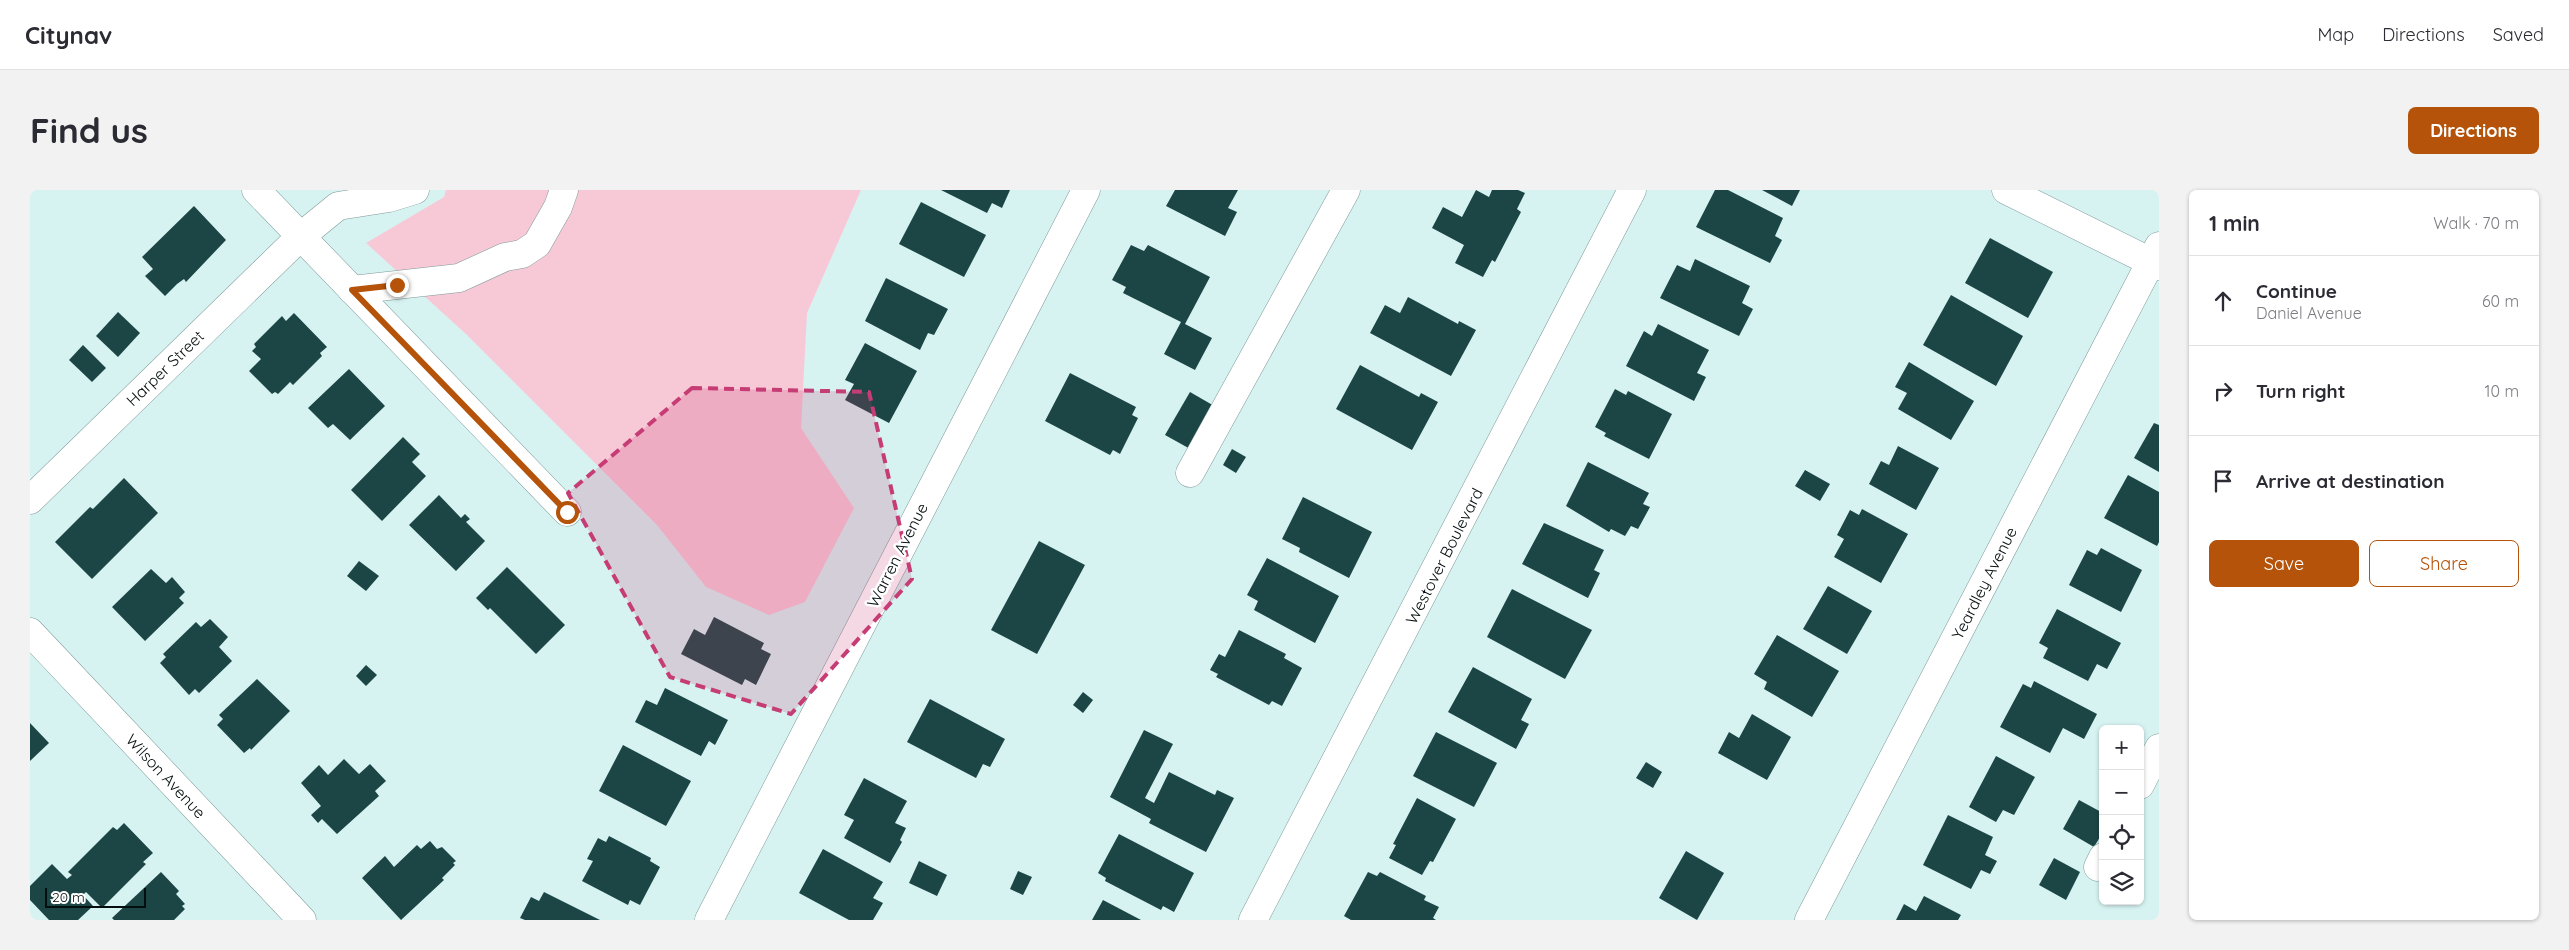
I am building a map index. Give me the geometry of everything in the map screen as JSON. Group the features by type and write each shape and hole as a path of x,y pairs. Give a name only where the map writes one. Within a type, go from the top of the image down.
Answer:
{"street":[{"path":"256,190 567,512"},
{"name":"Harper Street","path":"30,500 300,237 338,206 389,198 414,190"},
{"path":"352,290 458,278 505,257 522,254 537,244 558,207 564,190"},
{"name":"Warren Avenue","path":"709,920 1086,190"},
{"path":"1190,473 1346,190"},
{"name":"Westover Boulevard","path":"1254,920 1632,190"},
{"path":"2006,190 2156,258"},
{"name":"Yeardley Avenue","path":"1809,920 2156,258"},
{"name":"Wilson Avenue","path":"30,632 302,920"},
{"path":"2144,777 2159,748"}],"highlighted area":[{"path":"692,388 869,392 912,579 791,714 670,677 568,493"}],"shaded area":[{"path":"446,190 861,190 807,313 801,428 854,508 805,602 769,615 706,587 657,525 467,335 366,243 444,197"}],"building":[{"path":"941,190 1010,190 1002,208 992,203 987,213"},
{"path":"1175,190 1238,190 1228,208 1237,212 1225,236 1166,206"},
{"path":"1476,190 1489,197 1492,190 1518,190 1525,193 1517,209 1521,212 1495,262 1492,260 1483,277 1455,263 1464,245 1432,228 1443,207 1462,217"},
{"path":"1715,190 1728,190 1783,218 1775,236 1782,240 1770,263 1696,227"},
{"path":"1762,190 1800,190 1792,206"},
{"path":"921,202 986,235 964,277 899,244"},
{"path":"194,206 226,240 186,282 184,279 165,296 145,276 153,269 142,257"},
{"path":"1990,238 2053,272 2028,318 1965,283"},
{"path":"1131,245 1144,251 1148,245 1210,277 1185,324 1212,338 1195,370 1164,354 1181,322 1123,293 1126,287 1112,280"},
{"path":"1695,259 1750,286 1742,303 1753,309 1739,336 1660,298 1677,265 1690,271"},
{"path":"886,278 948,309 934,335 928,333 920,350 865,321"},
{"path":"1951,295 2023,336 1996,386 1923,345"},
{"path":"1408,297 1458,324 1459,321 1476,330 1451,376 1370,333 1385,305 1400,313"},
{"path":"118,312 140,333 118,357 96,336"},
{"path":"294,313 327,347 320,353 322,356 293,385 290,382 278,394 275,392 272,394 249,371 261,359 252,351 256,347 254,344 282,316 286,321"},
{"path":"1658,324 1709,350 1697,373 1706,377 1694,401 1626,366 1644,331 1652,336"},
{"path":"865,343 917,371 889,423 845,400 854,384 845,380"},
{"path":"83,345 106,368 92,382 69,360"},
{"path":"1909,362 1974,401 1951,440 1898,409 1907,393 1895,387"},
{"path":"1360,365 1419,397 1421,393 1438,402 1412,450 1336,409"},
{"path":"349,369 385,406 350,440 333,424 328,428 308,408"},
{"path":"1070,373 1136,407 1132,415 1138,418 1120,454 1113,450 1110,455 1045,421"},
{"path":"1615,389 1626,395 1628,391 1672,414 1649,459 1604,436 1606,433 1595,427"},
{"path":"1190,392 1216,407 1192,450 1165,435"},
{"path":"2154,423 2159,425 2159,472 2134,458"},
{"path":"403,437 420,454 412,462 426,476 382,521 351,490"},
{"path":"1898,446 1939,468 1916,510 1869,484 1881,461 1889,465"},
{"path":"1232,449 1246,457 1236,473 1223,465"},
{"path":"1588,462 1649,493 1643,504 1650,507 1638,529 1631,526 1625,536 1611,529 1609,532 1566,506"},
{"path":"1805,470 1830,484 1820,501 1795,486"},
{"path":"2128,475 2159,492 2159,542 2157,546 2104,518"},
{"path":"124,478 158,513 92,579 55,542 90,507 93,509"},
{"path":"439,495 461,518 465,514 470,519 466,522 485,541 456,571 409,525"},
{"path":"1303,497 1372,532 1349,578 1299,552 1300,548 1282,539"},
{"path":"1862,509 1908,534 1881,583 1834,557 1844,539 1837,535 1850,510 1859,515"},
{"path":"1544,523 1604,550 1594,570 1600,573 1588,598 1522,564"},
{"path":"1039,541 1085,565 1037,654 991,630"},
{"path":"2101,548 2142,570 2121,612 2069,585 2087,550 2097,555"},
{"path":"1267,558 1339,596 1315,643 1254,610 1258,601 1247,595"},
{"path":"359,561 379,576 366,591 347,576"},
{"path":"507,567 565,625 536,654 490,608 488,610 476,598"},
{"path":"151,569 166,583 172,577 185,592 179,598 184,603 145,641 112,607"},
{"path":"1828,586 1872,611 1847,654 1803,629"},
{"path":"1512,589 1592,630 1565,679 1487,637"},
{"path":"2057,609 2121,643 2107,669 2097,664 2088,681 2043,658 2048,648 2039,643"},
{"path":"714,617 764,643 761,649 771,654 756,685 745,679 742,685 681,654 694,629 705,635"},
{"path":"210,619 228,637 219,647 232,661 199,693 195,689 189,695 160,663 166,657 163,654 196,622 201,627"},
{"path":"1239,630 1286,654 1284,658 1302,668 1282,706 1272,701 1269,705 1216,677 1218,674 1210,670 1219,654 1225,657"},
{"path":"1777,635 1839,671 1812,717 1764,689 1767,682 1754,674"},
{"path":"366,665 377,675 366,686 356,676"},
{"path":"1473,667 1532,699 1521,720 1529,724 1516,749 1448,712"},
{"path":"257,679 290,711 251,750 250,748 244,753 217,725 223,719 219,715"},
{"path":"2034,681 2097,714 2084,739 2063,728 2050,753 2000,727 2023,684 2031,688"},
{"path":"665,688 728,720 715,745 709,741 701,756 635,722 646,700 657,705"},
{"path":"1083,692 1093,700 1083,713 1073,705"},
{"path":"930,699 1005,739 990,767 983,764 976,778 907,742"},
{"path":"1752,714 1791,737 1767,780 1718,753 1729,732 1739,738"},
{"path":"30,723 49,743 30,761"},
{"path":"1144,730 1173,744 1145,798 1154,803 1169,772 1215,795 1217,790 1234,798 1206,852 1149,823 1151,819 1110,797"},
{"path":"1436,732 1497,763 1474,807 1413,776"},
{"path":"623,745 691,781 666,826 599,791"},
{"path":"1996,756 2035,777 2014,815 2003,810 1996,822 1969,807"},
{"path":"344,759 359,774 370,764 386,781 375,791 379,796 337,834 322,819 318,823 311,815 321,806 301,783 319,765 328,775"},
{"path":"1646,762 1662,772 1653,788 1636,778"},
{"path":"864,778 907,801 895,823 906,828 900,840 902,842 890,863 844,838 854,820 844,815"},
{"path":"1417,798 1456,819 1433,862 1430,861 1422,875 1389,858 1396,845 1393,844"},
{"path":"2079,800 2099,811 2099,839 2094,847 2063,829"},
{"path":"1948,815 1993,837 1985,855 1997,861 1990,874 1981,870 1971,889 1923,865"},
{"path":"124,823 153,853 143,862 146,864 102,908 86,892 83,895 93,906 78,920 49,920 30,900 30,886 52,864 67,879 72,875 68,872 113,827 117,830"},
{"path":"1119,834 1194,873 1174,912 1163,906 1161,910 1105,881 1106,878 1098,873"},
{"path":"609,836 651,858 650,861 660,867 640,905 630,900 628,905 582,881 593,861 587,859 598,838 606,842"},
{"path":"430,841 437,849 442,847 456,861 453,863 455,865 442,878 444,880 401,920 362,878 385,856 394,867 417,845 421,849"},
{"path":"823,849 883,882 873,898 883,903 873,920 849,920 799,893"},
{"path":"1686,851 1724,873 1697,920 1659,898"},
{"path":"2054,858 2080,872 2066,900 2039,885"},
{"path":"919,861 947,875 937,896 909,883"},
{"path":"1018,871 1032,877 1023,895 1010,889"},
{"path":"161,872 179,891 176,894 185,904 182,906 185,909 174,920 114,920 112,918"},
{"path":"1368,872 1377,876 1380,872 1426,896 1424,900 1439,907 1433,918 1436,920 1351,920 1344,916"},
{"path":"544,892 600,920 525,920 520,918 531,897 539,901"},
{"path":"1924,896 1961,915 1958,920 1896,920 1904,904 1916,911"},
{"path":"1103,900 1141,920 1092,920"}],"route":[{"path":"397,285 352,290 567,512"}]}
